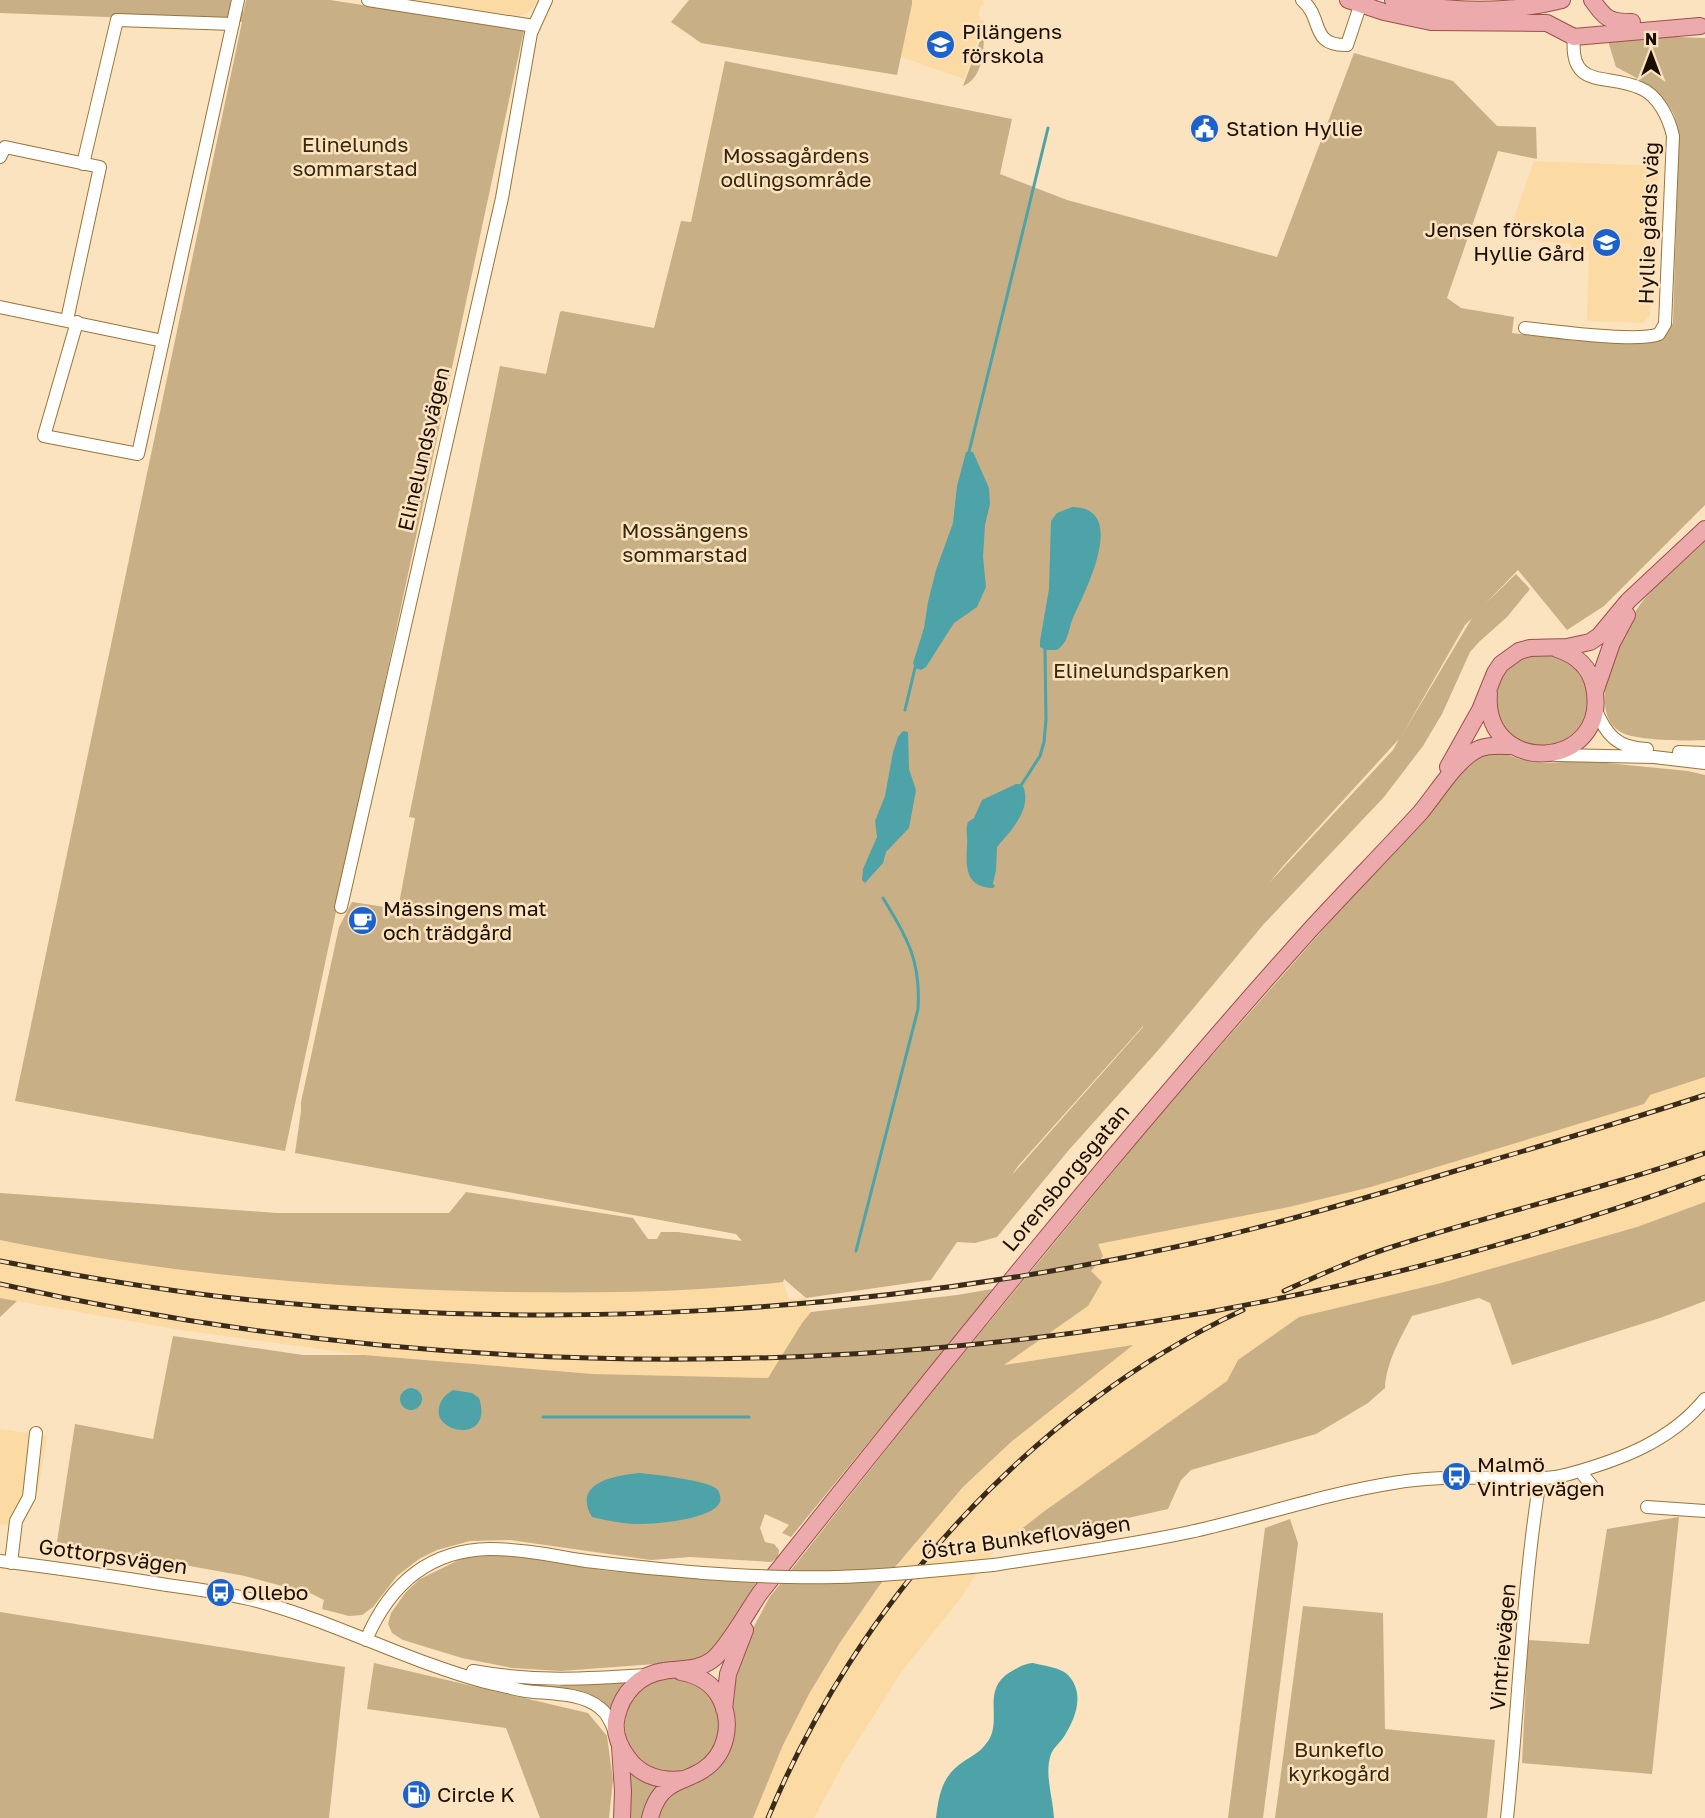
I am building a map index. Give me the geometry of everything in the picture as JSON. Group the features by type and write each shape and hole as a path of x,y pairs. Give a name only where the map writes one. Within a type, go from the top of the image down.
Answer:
{"main road":[{"path":"1393,0 1458,9 1516,8 1562,0"},
{"path":"1562,0 1556,16 1574,34"},
{"path":"1357,2 1384,12 1431,22 1472,24 1539,22 1574,34 1703,26"},
{"path":"1574,34 1597,23 1599,14 1595,3"},
{"path":"1595,3 1603,15 1617,22 1703,26"},
{"name":"Lorensborgsgatan","path":"1398,835 1458,752 1495,673 1510,657 1530,648 1579,646 1590,642 1599,636 1628,601 1705,529"},
{"name":"Lorensborgsgatan","path":"622,1818 623,1791 616,1720 622,1701 632,1687 652,1674 702,1666 714,1659 784,1562 1013,1277 1240,1008 1434,797 1464,759 1486,747 1512,746 1536,754 1549,754 1561,752 1579,741 1590,726 1606,657 1619,627 1658,574"},
{"path":"1554,648 1574,656 1582,663 1589,672 1595,700"},
{"path":"1489,690 1488,703 1491,722 1500,736 1512,746"},
{"name":"Lorensborgsgatan","path":"650,1818 653,1806 660,1795 669,1787 704,1769 719,1754 726,1733 724,1710 728,1674 740,1640 763,1595 784,1562"},
{"name":"Lorensborgsgatan","path":"674,1670 702,1678 716,1692 724,1710"},
{"path":"618,1740 635,1767 646,1775 671,1780 685,1779"}],"street":[{"path":"0,157 5,147 100,167 72,321 44,436 138,454 238,0"},
{"path":"368,0 534,26"},
{"name":"Elinelundsvägen","path":"341,907 502,198 515,116 534,26 546,0"},
{"path":"1302,0 1314,15 1323,38 1330,44 1336,45 1347,45 1357,2"},
{"path":"83,164 117,20 233,24"},
{"name":"Hyllie gårds väg","path":"1525,328 1577,334 1647,337 1659,334 1665,324 1673,136 1670,122 1651,95 1640,88 1586,74 1576,64 1572,54 1574,34"},
{"path":"0,307 163,341"},
{"path":"1595,700 1608,734 1624,745 1638,749 1705,753"},
{"path":"1549,754 1644,756 1705,763"},
{"name":"Östra Bunkeflovägen","path":"366,1640 387,1600 405,1581 429,1564 452,1554 472,1550 528,1551 623,1566 703,1573 836,1577 919,1573 993,1565 1102,1549 1189,1532 1393,1483 1434,1478 1552,1478 1580,1471 1659,1439 1686,1420 1705,1399"},
{"name":"Gottorpsvägen","path":"36,1433 29,1497 16,1521 6,1562 221,1593 298,1614 413,1658 484,1682 590,1702 599,1707 607,1716 618,1740"},
{"path":"1580,1471 1592,1486"},
{"name":"Vintrievägen","path":"1507,1818 1532,1535 1540,1479"},
{"path":"1647,1507 1705,1511"},
{"name":"Gottorpsvägen","path":"413,1658 494,1675 524,1678 558,1680 652,1674"}],"shaded area":[{"path":"413,0 538,0 528,13 518,16"},
{"name":"Pilängens förskola","path":"825,0 983,0 984,5 981,5 978,15 979,19 985,21 964,79 882,50"},
{"name":"Jensen förskola Hyllie Gård","path":"1534,161 1659,166 1650,315 1643,323 1587,321 1589,251 1571,250 1571,244 1515,238 1510,230"},
{"path":"1705,1077 1705,1202 1638,1227 1441,1283 1299,1317 1238,1360 1227,1381 998,1547 961,1598 902,1671 843,1764 814,1818 753,1818 783,1745 809,1694 841,1641 879,1587 963,1487 1011,1442 1131,1346 1003,1365 1088,1306 1091,1271 1097,1244 1289,1207 1371,1187 1644,1104 1650,1095"},
{"path":"0,1240 138,1264 234,1276 439,1290 576,1293 742,1287 783,1282 789,1299 806,1298 811,1312 769,1378 593,1374 364,1355 180,1330 0,1298"},
{"path":"0,1429 47,1436 38,1490 21,1526 0,1524"}],"green space":[{"name":"Elinelunds sommarstad","path":"0,0 243,0 243,13 246,0 330,0 524,30 285,1151 15,1101 242,22 0,13"},
{"path":"689,0 912,0 912,4 897,75 701,43 671,22"},
{"path":"1652,36 1705,38 1705,505 1604,606 1567,630 1518,570 1485,604 1516,574 1530,589 1507,617 1470,652 1442,714 1423,746 1384,797 1263,925 997,1237 975,1243 957,1242 931,1280 806,1298 784,1279 783,1282 748,1286 610,1292 506,1292 315,1283 188,1271 0,1240 0,1193 277,1213 449,1213 466,1192 633,1218 648,1239 657,1239 661,1232 678,1232 742,1241 736,1234 295,1153 301,1102 339,927 352,902 398,909 415,818 409,817 500,366 546,374 562,311 654,328 681,221 691,222 725,61 1012,119 1000,174 1067,200 1277,257 1354,53 1453,81 1497,126 1536,127 1537,159 1498,151 1447,298 1461,308 1514,317 1512,333 1577,341 1651,342 1663,337 1673,323 1679,135 1672,111 1667,103 1647,85 1616,67 1608,41","holes":["1472,618 1401,737 1465,625","1399,739 1393,750 1269,883","1143,1026 1012,1175 1018,1166"]},
{"path":"981,38 984,39 980,66 974,78 963,86"},
{"path":"1705,541 1705,740 1660,740 1635,737 1619,731 1609,720 1605,706 1605,689 1622,636 1643,600"},
{"path":"1542,654 1560,657 1575,667 1585,682 1588,700 1585,718 1575,733 1560,743 1542,746 1524,743 1509,733 1499,718 1496,700 1499,682 1509,667 1524,657"},
{"path":"1490,752 1543,763 1586,761 1688,771 1705,775 1705,1077 1650,1095 1644,1104 1371,1187 1289,1207 1098,1244 1103,1256 1091,1271 1102,1282 1088,1306 1004,1365 1133,1345 1011,1442 963,1487 879,1586 841,1641 809,1694 783,1745 753,1818 659,1818 666,1800 672,1793 686,1783 711,1772 743,1647 769,1598 934,1389 1163,1111 1472,760"},
{"path":"1705,1202 1705,1301 1660,1318 1512,1365 1490,1303 1479,1298 1412,1316 1391,1360 1385,1388 1368,1403 1316,1434 1191,1470 1181,1480 1168,1509 998,1547 1227,1381 1238,1360 1299,1317 1441,1283 1637,1227"},
{"path":"992,1289 791,1537 782,1533 789,1525 765,1514 760,1528 765,1542 774,1544 779,1550 778,1557 771,1562 690,1557 651,1560 510,1540 470,1541 437,1550 419,1559 397,1576 373,1607 362,1615 349,1616 322,1609 324,1600 312,1594 245,1576 57,1542 75,1424 153,1439 173,1336 303,1355 364,1355 593,1374 768,1378 811,1312","holes":["405,1389 416,1389 421,1395 420,1405 415,1409 401,1394"]},
{"path":"0,1298 17,1301 0,1317"},
{"path":"1679,1517 1652,1774 1522,1763 1528,1640 1589,1644 1607,1529"},
{"path":"1290,1519 1298,1543 1263,1818 1228,1818 1265,1528"},
{"path":"495,1555 608,1571 756,1583 714,1647 702,1657 686,1662 561,1671 512,1668 462,1658 403,1640 392,1633 388,1624 391,1613 406,1592 420,1579 463,1558"},
{"name":"Bunkeflo kyrkogård","path":"1303,1606 1383,1613 1385,1729 1495,1740 1487,1818 1275,1818"},
{"path":"0,1612 345,1667 329,1818 0,1818"},
{"path":"374,1663 588,1713 607,1736 613,1780 609,1818 540,1818 506,1728 367,1709"},
{"path":"672,1678 690,1682 705,1692 715,1707 719,1725 715,1743 705,1758 690,1768 672,1772 654,1768 639,1758 629,1743 625,1725 629,1707 639,1692 654,1682"},
{"path":"624,1682 611,1709 583,1693 530,1685 558,1686"},
{"path":"628,1770 658,1785 651,1795 645,1818 630,1818"}],"water":[{"path":"966,452 973,452 989,488 990,504 985,525 983,557 986,587 977,607 954,623 926,667 921,670 915,668 913,663 924,628 936,570 953,523 957,486"},
{"path":"1072,507 1089,511 1098,521 1101,536 1098,553 1093,572 1066,640 1057,650 1045,650 1040,647 1040,641 1049,589 1051,521 1057,513"},
{"path":"903,731 908,732 909,769 916,790 909,828 886,852 883,863 865,883 862,880 863,869 877,837 875,821 885,796 893,752 898,737"},
{"path":"1016,784 1022,784 1025,793 1023,810 1014,826 997,847 993,884 995,886 993,888 984,887 972,880 967,868 968,822 974,818 982,800"},
{"path":"411,1388 419,1391 422,1399 419,1407 411,1410 403,1407 400,1399 403,1391"},
{"path":"453,1390 472,1393 479,1398 481,1413 478,1423 471,1428 462,1430 453,1428 445,1424 440,1417 441,1402"},
{"path":"641,1473 703,1483 717,1489 720,1502 715,1508 694,1517 653,1524 633,1524 592,1517 587,1505 587,1496 592,1488 609,1479"},
{"path":"1033,1663 1065,1672 1076,1689 1075,1713 1063,1738 1052,1751 1049,1762 1054,1818 936,1818 940,1793 950,1773 983,1748 991,1736 996,1687 1012,1671"}],"waterway":[{"path":"969,452 1048,128"},
{"path":"1022,784 1040,756 1044,742 1045,650"},
{"path":"905,710 915,668"},
{"path":"856,1251 918,1009 917,977 911,950 883,898"},
{"path":"543,1417 749,1417"}],"railway":[{"path":"0,1261 215,1296 338,1308 461,1314 584,1315 707,1310 829,1301 952,1287 1073,1267 1194,1243 1358,1200 1705,1095"},
{"path":"1284,1291 1383,1250 1629,1178 1705,1153"},
{"path":"0,1284 213,1324 428,1349 644,1359 860,1354 1075,1333 1289,1296 1499,1245 1705,1177"},
{"path":"768,1818 805,1739 850,1663 901,1590 959,1521 1023,1458 1092,1401 1166,1351 1243,1310"}],"place":[{"name":"Pilängens förskola","path":"941,44"},
{"name":"Station Hyllie","path":"1205,129"},
{"name":"Jensen förskola Hyllie Gård","path":"1606,242"},
{"name":"Mässingens mat och trädgård","path":"362,921"},
{"name":"Malmö Vintrievägen","path":"1456,1477"},
{"name":"Ollebo","path":"221,1593"},
{"name":"Circle K","path":"416,1795"}],"park label":[{"name":"Mossagårdens odlingsområde","path":"796,168"},
{"name":"Mossängens sommarstad","path":"685,543"},
{"name":"Elinelundsparken","path":"1141,671"}]}
